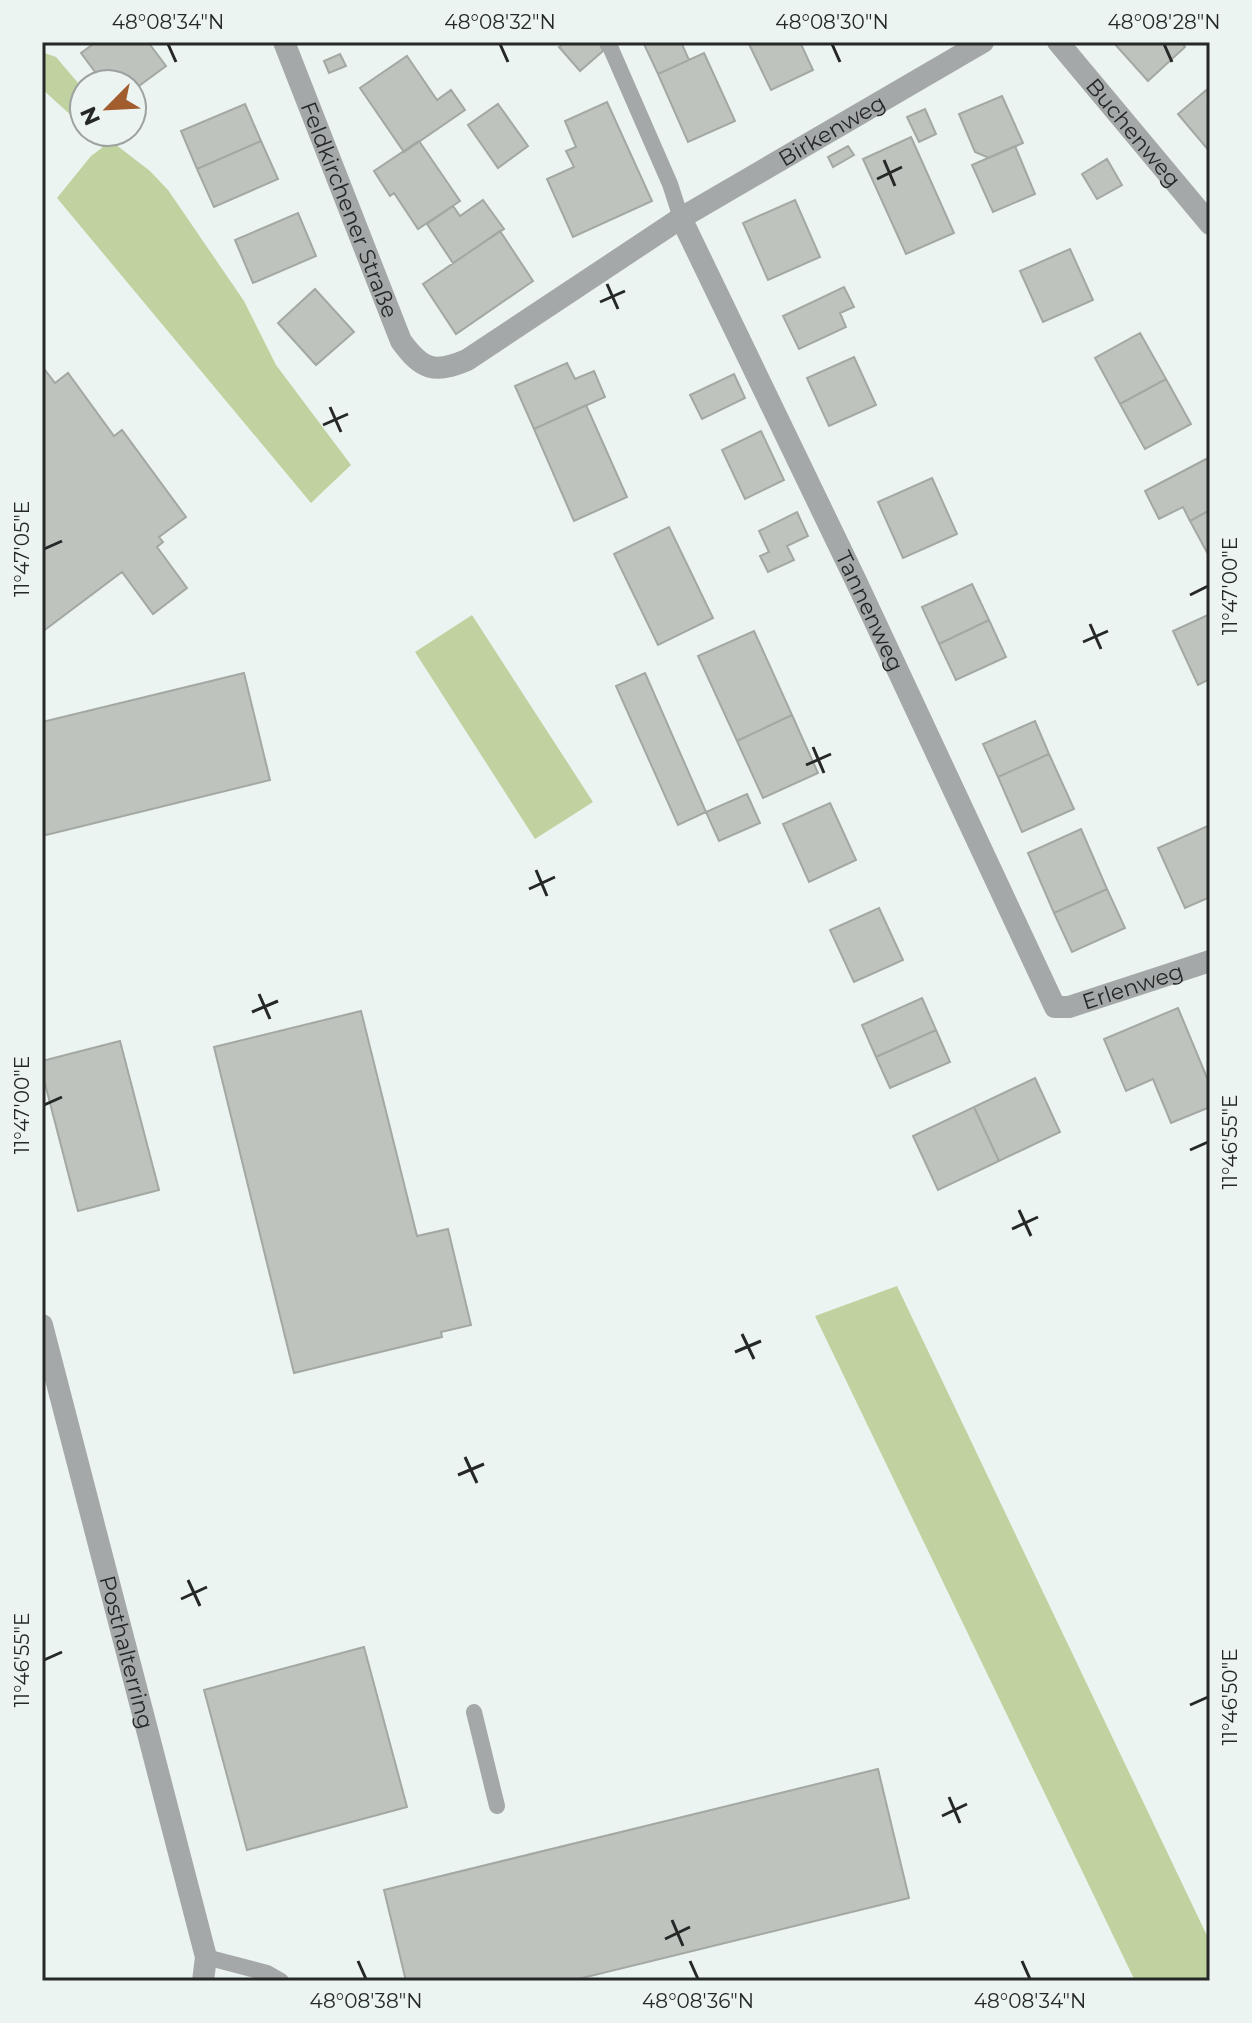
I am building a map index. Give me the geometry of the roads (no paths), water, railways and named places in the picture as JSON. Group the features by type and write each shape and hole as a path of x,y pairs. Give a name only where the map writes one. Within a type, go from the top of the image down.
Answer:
{"street":[{"name":"Feldkirchener Straße","path":"284,42 401,341 413,357 430,368"},
{"name":"Birkenweg","path":"430,368 448,368 467,360 681,218 983,42"},
{"name":"Buchenweg","path":"1058,42 1210,224"},
{"name":"Tannenweg","path":"681,218 856,581 1055,1007"},
{"name":"Erlenweg","path":"1055,1007 1069,1007 1210,961"},
{"name":"Posthalterring","path":"42,1325 206,1957 203,1981"}],"lane":[{"path":"608,42 670,184 681,218"},
{"path":"474,1712 497,1806"},
{"path":"206,1957 267,1973 281,1981"}]}
